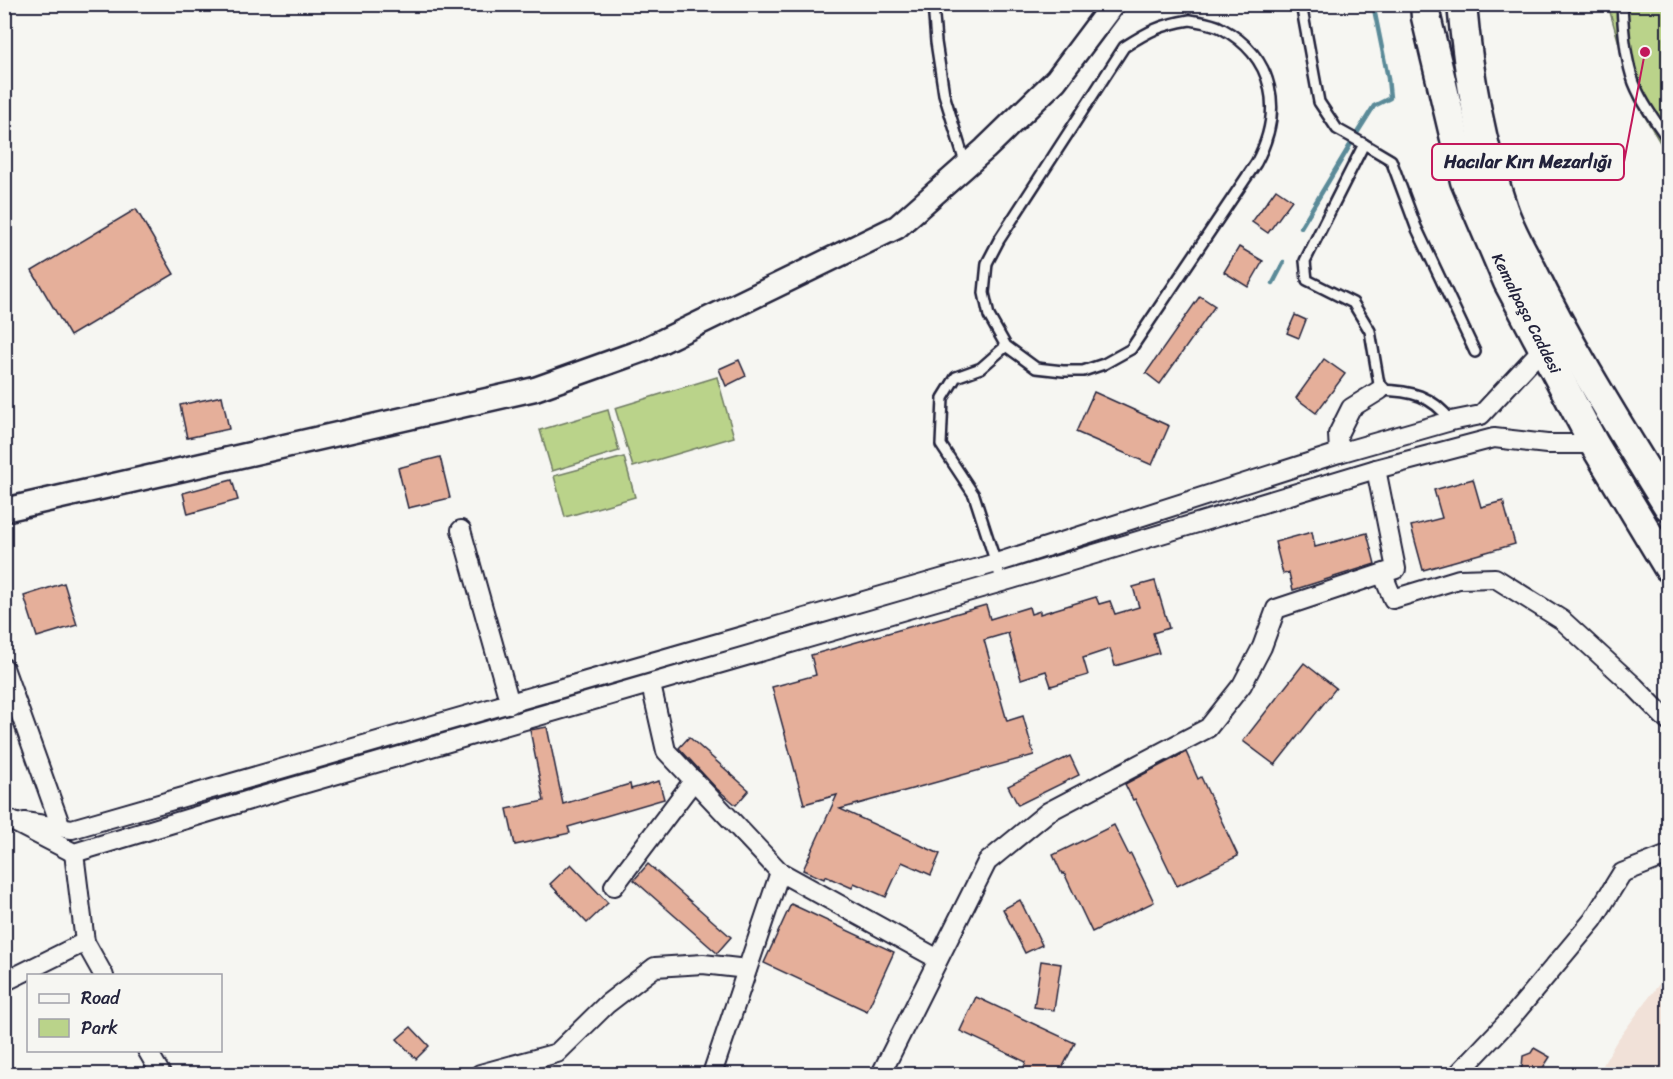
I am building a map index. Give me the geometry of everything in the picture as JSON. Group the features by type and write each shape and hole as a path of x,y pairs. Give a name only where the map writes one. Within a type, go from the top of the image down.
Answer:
{"main road":[{"name":"Kemalpaşa Caddesi","path":"1425,4 1426,17 1465,181 1508,282 1594,444 1668,567"},
{"name":"Kemalpaşa Caddesi","path":"1462,4 1466,54 1481,138 1503,211 1548,302 1668,506"}],"street":[{"path":"4,510 535,389 644,350 897,227 966,166 1056,80 1113,4"},
{"path":"7,821 72,829 996,563 1339,453 1451,421 1481,415 1543,348"},
{"path":"1339,453 1338,434 1351,408 1380,390"},
{"path":"7,821 74,853 297,786 1002,582 1376,469 1494,438 1546,444 1594,444"},
{"path":"881,1074 987,862 1048,812 1208,728 1242,685 1262,647 1276,609 1396,569 1376,469"},
{"path":"461,530 510,704"},
{"path":"1383,574 1393,599 1459,579 1496,578 1562,620 1634,686 1668,721"},
{"path":"4,668 61,827"},
{"path":"651,684 666,751 780,872 938,959"},
{"path":"614,886 694,780"},
{"path":"74,853 85,942 103,974"},
{"path":"1458,1074 1511,1018 1593,920 1622,873 1668,855"},
{"path":"712,1074 780,872"},
{"path":"4,982 85,942"},
{"path":"480,1074 557,1053 607,1004 655,968 703,964 747,969"},
{"path":"148,1052 161,1074"}],"lane":[{"path":"933,4 944,94 966,166"},
{"path":"1301,4 1319,102 1337,129 1391,160 1416,227 1475,352"},
{"path":"1622,4 1623,32 1634,83 1668,139"},
{"path":"1190,20 1219,27 1245,44 1261,64 1270,88 1272,106 1270,129 1264,147 1256,163 1131,349 1104,364 1083,370 1063,371 1036,368 1006,346 989,316 984,293 987,262 1124,47 1164,25 1190,20"},
{"path":"1364,144 1305,261 1307,280 1353,303 1370,330 1380,390 1408,391 1441,408 1451,421"},
{"path":"1002,582 974,495 941,446 943,398 957,377 981,368 1006,346"}],"shaded area":[{"path":"1668,972 1668,1074 1598,1074 1616,1042"}],"green space":[{"path":"1608,5 1668,5 1668,156 1635,100"},
{"path":"717,377 734,437 633,467 615,408"},
{"path":"608,410 619,451 552,471 540,430"},
{"path":"624,457 635,497 565,517 554,476"}],"building":[{"path":"1276,189 1292,200 1268,233 1252,222"},
{"path":"136,209 174,274 70,336 32,271"},
{"path":"1239,247 1263,261 1248,287 1224,272"},
{"path":"1200,296 1215,306 1160,384 1146,373"},
{"path":"1295,315 1306,320 1299,338 1287,333"},
{"path":"1324,359 1345,374 1316,413 1296,398"},
{"path":"739,360 746,376 726,386 719,369"},
{"path":"1094,392 1169,426 1152,465 1076,432"},
{"path":"222,396 229,429 187,438 180,405"},
{"path":"440,457 450,498 408,508 398,468"},
{"path":"1473,479 1481,507 1503,501 1515,544 1423,570 1411,526 1442,518 1434,490"},
{"path":"232,480 238,500 188,514 183,493"},
{"path":"1312,532 1315,547 1367,533 1375,564 1293,590 1289,573 1283,574 1275,542"},
{"path":"1155,581 1169,628 1153,633 1159,653 1115,666 1110,649 1083,658 1088,675 1051,686 1046,671 1021,679 1008,633 984,640 1007,721 1023,716 1034,755 840,809 940,854 931,875 902,862 886,897 854,883 852,888 825,876 824,879 803,870 837,795 804,804 772,687 816,675 811,655 986,605 990,619 1029,607 1031,614 1040,611 1040,614 1096,597 1099,604 1110,601 1115,614 1139,607 1133,587"},
{"path":"64,583 77,625 37,637 24,596"},
{"path":"1304,663 1336,688 1275,765 1243,741"},
{"path":"547,727 563,804 630,784 631,789 659,781 664,799 568,827 570,833 515,845 507,809 544,801 530,730"},
{"path":"689,737 749,790 736,805 717,789 679,748"},
{"path":"1186,752 1198,779 1201,777 1238,856 1177,886 1135,799 1133,800 1125,784"},
{"path":"1070,756 1079,775 1018,805 1008,786"},
{"path":"1114,825 1154,902 1092,932 1053,855"},
{"path":"571,864 608,903 587,923 550,884"},
{"path":"648,864 731,937 717,953 634,880"},
{"path":"1020,900 1042,945 1025,953 1003,909"},
{"path":"791,904 894,952 867,1011 764,963"},
{"path":"1041,961 1061,964 1054,1010 1034,1007"},
{"path":"976,997 1075,1043 1059,1074 1021,1074 1026,1062 960,1031"},
{"path":"411,1027 429,1046 416,1059 397,1039"},
{"path":"1534,1048 1550,1057 1539,1074 1517,1074 1522,1067 1523,1056 1531,1053"}],"waterway":[{"path":"1357,133 1374,106 1390,98 1373,4"},
{"path":"1301,227 1352,142"},
{"path":"1273,283 1284,262"}],"place":[{"name":"Hacılar Kırı Mezarlığı","path":"1645,52"}]}
